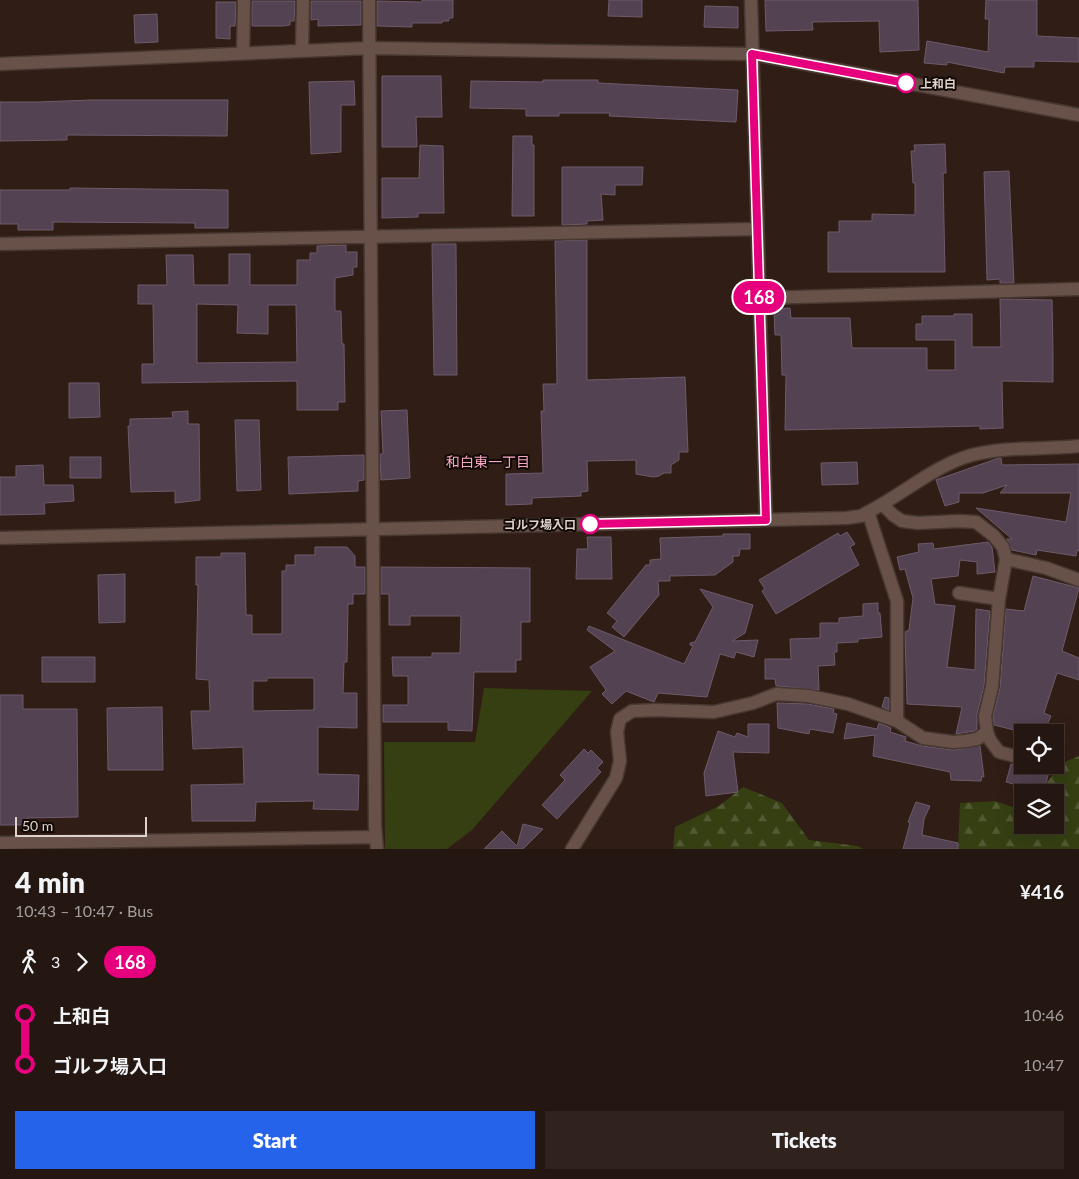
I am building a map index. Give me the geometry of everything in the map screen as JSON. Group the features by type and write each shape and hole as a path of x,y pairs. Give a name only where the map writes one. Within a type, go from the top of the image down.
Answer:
{"street":[{"path":"243,53 244,0"},
{"path":"302,51 303,0"},
{"path":"0,843 377,843 372,530 369,0"},
{"path":"751,0 766,520"},
{"path":"0,64 370,48 752,54 1079,115"},
{"path":"0,244 757,229"},
{"path":"759,298 1079,289"},
{"path":"0,538 846,518 861,516 883,505 948,464 972,455 1012,450 1079,446"},
{"path":"883,505 902,521 918,523 976,522 994,536 1003,547 1006,559 999,599 992,687 985,716 990,740 999,752 1014,756"},
{"path":"868,512 897,601 897,721"},
{"path":"1006,559 1046,568 1079,580"},
{"path":"959,593 999,599"},
{"path":"572,849 616,778 620,761 617,732 620,719 632,711 714,712 746,705 776,694 809,696 848,704 897,721 923,738 953,742 966,741 977,739 987,732"}],"green space":[{"path":"484,688 592,691 472,830 447,849 385,849 384,742 475,742"},
{"path":"1079,756 1079,849 958,849 960,803 995,801 1014,807 1014,834 1064,834 1064,784 1045,784 1053,774 1064,774 1064,762"},
{"path":"743,787 782,803 809,840 858,846 863,849 673,849 675,827 719,806"}],"building":[{"path":"422,0 453,0 453,18 449,18 449,21 442,21 442,23 412,23 412,27 377,26 377,1 422,2"},
{"path":"609,0 642,0 642,17 608,16"},
{"path":"765,0 918,0 919,50 880,52 879,21 812,22 813,30 766,31"},
{"path":"986,0 1037,0 1037,36 1079,38 1079,62 1034,61 1034,67 1005,67 1004,73 947,62 947,65 924,63 927,41 988,52 989,19 985,19"},
{"path":"252,1 295,1 294,21 290,21 290,25 283,26 252,26"},
{"path":"311,1 361,1 361,25 318,26 318,19 311,20"},
{"path":"216,2 236,2 235,26 230,26 230,39 216,38"},
{"path":"705,6 738,7 738,28 704,27"},
{"path":"157,14 158,42 135,43 134,15"},
{"path":"382,76 441,76 442,117 416,117 417,147 382,147"},
{"path":"543,80 598,80 598,83 738,90 736,122 609,116 610,113 559,113 559,116 526,116 526,109 470,108 471,81 543,82"},
{"path":"354,81 355,105 341,105 341,152 311,154 309,82"},
{"path":"228,100 227,136 67,135 67,140 0,141 0,102"},
{"path":"513,136 532,136 532,145 534,145 534,216 512,216"},
{"path":"945,144 946,173 943,173 945,272 828,272 828,232 839,232 839,221 872,221 872,214 915,215 915,183 913,183 911,151 915,151 914,145"},
{"path":"420,145 443,146 444,213 418,213 418,217 382,218 382,178 419,178"},
{"path":"562,167 643,167 642,185 615,185 615,195 601,194 603,220 587,221 587,224 562,225"},
{"path":"1009,171 1014,283 1000,283 1000,279 987,280 984,172"},
{"path":"70,188 228,190 228,228 195,228 195,223 53,222 53,230 18,230 18,224 0,224 0,190 70,190"},
{"path":"587,240 587,380 685,377 688,452 679,452 679,460 671,465 671,473 664,473 653,477 636,474 636,460 587,461 588,491 581,492 581,496 532,498 532,504 506,505 506,474 543,473 541,411 544,411 543,384 557,384 555,241"},
{"path":"432,244 456,244 457,375 434,375"},
{"path":"346,245 346,252 357,252 357,267 353,267 353,275 335,278 335,311 341,311 342,344 344,344 345,402 338,402 338,410 297,410 297,381 142,383 142,364 154,364 153,304 138,304 138,285 167,285 166,255 193,255 194,285 229,285 229,254 250,254 250,285 297,285 297,260 310,260 310,253 317,253 317,246","holes":["197,304 238,305 237,333 268,334 268,305 296,305 297,362 197,363"]},
{"path":"1000,299 1052,300 1053,382 1002,381 1003,428 980,429 980,426 785,430 786,375 782,375 781,335 775,335 774,309 790,308 791,318 850,318 852,348 927,348 927,370 955,370 955,340 916,340 916,324 922,324 922,316 972,314 972,347 1001,347"},
{"path":"69,383 99,383 100,417 69,418"},
{"path":"407,410 410,478 381,480 380,454 383,454 381,411"},
{"path":"188,411 188,424 199,424 200,500 175,503 175,491 131,492 128,426 130,426 130,419 173,418 172,412"},
{"path":"235,420 259,420 261,490 237,491"},
{"path":"364,455 364,480 358,481 358,491 289,494 288,457"},
{"path":"70,457 101,457 101,478 70,478"},
{"path":"1001,458 1002,465 1079,464 1079,551 1077,550 1076,556 1037,550 1036,555 1012,550 1007,539 1012,539 976,508 1066,522 1071,493 1000,493 1007,485 983,493 959,493 959,502 945,506 936,480"},
{"path":"857,462 858,484 822,485 821,463"},
{"path":"43,465 44,485 73,485 74,501 44,503 45,514 0,515 0,477 16,477 16,466"},
{"path":"847,532 855,544 850,547 859,565 776,614 762,591 765,589 759,580 838,533 840,536"},
{"path":"723,534 750,534 750,549 740,549 739,556 733,556 733,562 715,575 670,576 670,581 658,581 659,595 624,637 612,627 617,621 607,613 646,565 650,565 650,560 661,559 660,538 723,536"},
{"path":"587,537 611,537 612,579 576,579 577,549 588,549"},
{"path":"988,542 992,547 995,572 977,574 977,562 960,560 958,576 931,579 935,604 955,606 947,667 975,670 976,609 990,611 984,686 977,714 977,729 956,734 962,707 907,704 905,632 909,630 913,598 905,569 900,570 897,557 919,552 918,544 933,543 934,549"},
{"path":"315,547 347,547 355,556 355,567 365,567 365,594 353,594 353,604 348,604 347,662 344,662 343,693 357,693 357,728 318,727 318,774 359,775 358,810 313,809 314,801 256,802 255,821 192,821 191,785 244,784 243,747 193,749 191,711 210,711 209,680 196,679 198,585 196,585 196,557 221,557 221,553 245,553 246,615 252,615 252,634 282,634 282,571 286,571 286,565 295,565 295,555 315,555","holes":["267,678 314,678 314,710 253,711 253,681 267,681"]},
{"path":"381,567 530,568 530,622 521,622 521,660 516,660 516,672 474,672 472,731 448,730 448,722 383,722 383,705 408,705 408,676 393,676 392,657 432,657 432,653 460,653 461,616 410,616 410,625 389,625 389,594 381,594"},
{"path":"125,574 125,622 99,623 98,575"},
{"path":"1033,576 1079,588 1062,651 1079,658 1079,680 1057,673 1044,713 1051,716 1048,724 1014,724 1014,730 994,725 993,716 1000,688 1006,609 1024,611"},
{"path":"700,589 753,605 745,633 732,641 758,640 754,657 736,652 734,658 720,654 707,697 658,693 654,702 626,691 612,704 602,694 606,690 590,667 615,651 587,630 589,626 684,664 693,646 690,643 695,642 713,607"},
{"path":"878,603 882,637 858,639 858,642 837,643 837,652 834,652 835,665 818,666 819,690 776,686 775,679 765,679 765,659 791,659 790,639 820,638 820,623 839,623 839,618 863,616 863,604"},
{"path":"42,657 95,657 95,682 42,682"},
{"path":"0,695 23,695 23,709 77,709 78,817 27,818 27,825 0,825"},
{"path":"885,697 889,698 889,710 882,707"},
{"path":"777,703 808,704 834,709 833,713 837,714 833,733 810,729 809,734 778,728"},
{"path":"162,707 163,770 108,770 107,708"},
{"path":"847,723 877,729 879,723 891,728 890,732 906,737 905,741 922,746 953,750 980,746 984,777 982,776 981,781 951,780 950,772 873,756 875,735 844,739"},
{"path":"748,724 769,724 769,753 733,752 738,792 706,796 704,773 718,731 735,737 737,733 748,737"},
{"path":"584,749 588,753 591,750 603,762 597,768 601,772 557,819 542,805 565,780 560,775"},
{"path":"1011,764 1014,765 1014,774 1048,774 1046,784 1014,784 1006,782"},
{"path":"916,802 930,806 924,819 922,835 958,843 958,849 903,849 910,823 908,822"},
{"path":"523,824 543,829 523,849 484,849 502,831 517,846"}],"bus line":[{"name":"168","path":"590,524 766,520 752,54 906,83"}],"place":[{"name":"上和白","path":"906,83"},
{"name":"ゴルフ場入口","path":"590,524"}],"district":[{"name":"和白東一丁目","path":"488,461"}]}
